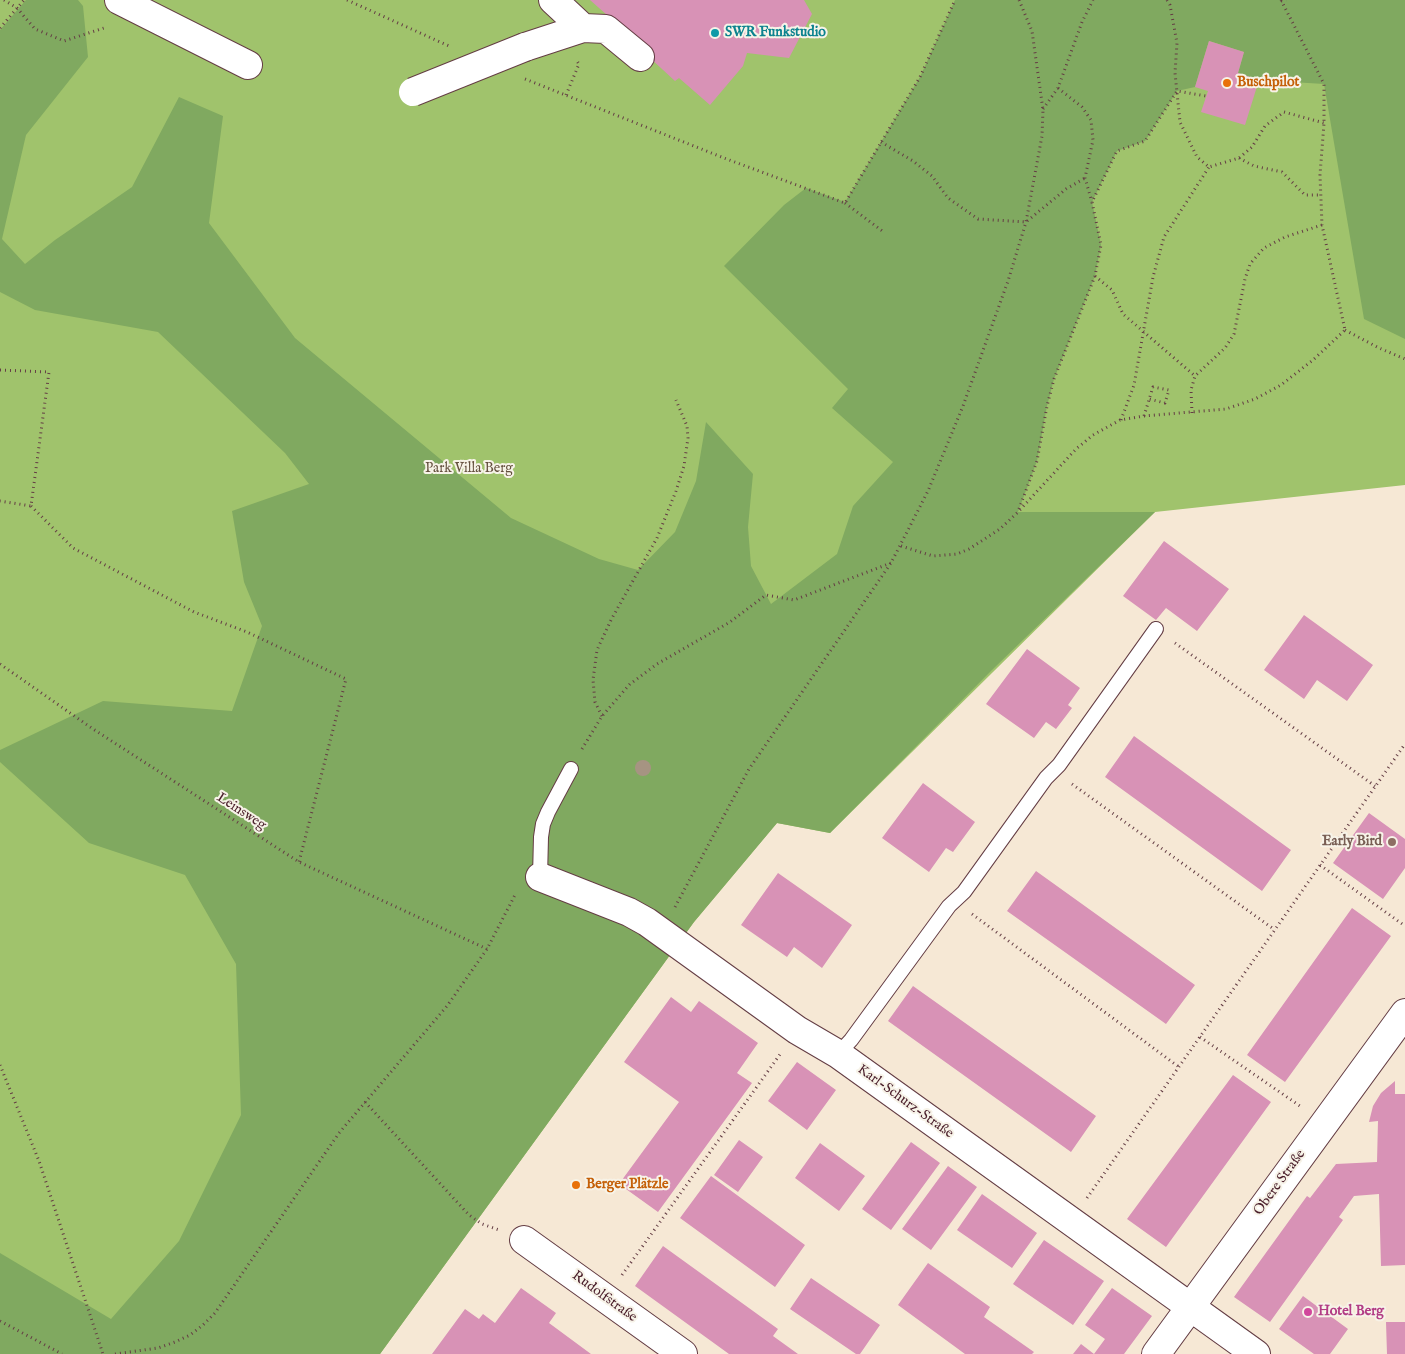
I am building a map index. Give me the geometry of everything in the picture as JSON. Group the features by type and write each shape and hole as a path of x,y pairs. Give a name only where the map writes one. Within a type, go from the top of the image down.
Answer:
{"street":[{"path":"119,0 248,65"},
{"path":"553,0 583,28"},
{"path":"413,92 525,47 583,28 606,29 640,57"},
{"name":"Karl-Schurz-Straße","path":"540,877 629,912 661,933 797,1030 838,1054 1256,1354"},
{"name":"Obere Straße","path":"1156,1354 1405,1013"},
{"name":"Rudolfstraße","path":"524,1240 683,1354"}],"lane":[{"path":"838,1054 851,1040 954,901 964,892 1156,629"},
{"path":"540,877 543,824 571,769"}],"path":[{"path":"4,0 17,8 35,29 64,41 145,14"},
{"path":"0,28 24,0"},
{"path":"347,0 452,48"},
{"path":"845,202 920,77 955,0"},
{"path":"661,933 749,769 901,546 928,491 963,406 1008,281 1026,222 1042,136 1043,110 1032,31 1018,0"},
{"path":"1043,110 1058,88 1082,22 1093,0"},
{"path":"1167,0 1170,5 1176,43 1176,73 1180,122 1197,157 1209,166"},
{"path":"1286,0 1281,1 1324,84 1324,123 1320,174 1322,225 1345,330"},
{"path":"523,78 724,158 845,202 885,233"},
{"path":"1018,512 1038,461 1047,406 1054,380 1095,276 1101,244 1085,178 1093,140 1091,120 1082,107 1058,88"},
{"path":"1177,91 1206,96"},
{"path":"1092,202 1117,151 1145,142 1177,91"},
{"path":"1120,420 1134,385 1153,277 1164,237 1209,166 1240,158 1252,147 1265,126 1284,112 1324,123"},
{"path":"881,142 913,161 932,176 948,198 978,219 1026,222 1066,188 1085,178"},
{"path":"1240,158 1254,166 1282,172 1305,195 1321,195"},
{"path":"1192,413 1190,390 1195,376 1225,348 1234,334 1245,279 1250,264 1264,248 1285,236 1322,225"},
{"path":"1095,276 1112,290 1123,314 1195,376"},
{"path":"901,546 933,556 957,554 1000,529 1076,449 1093,435 1120,420 1144,416 1226,409 1254,399 1281,385 1313,360 1345,330"},
{"path":"1345,330 1405,359"},
{"path":"0,370 49,372 31,506"},
{"path":"1144,416 1154,387 1169,390 1165,403 1150,399"},
{"path":"602,716 595,702 593,680 597,650 611,620 657,538 684,466 688,438 687,426 676,400"},
{"path":"0,501 31,506 73,548 194,612 247,632 346,679 299,862"},
{"path":"571,769 602,716 630,684 644,673 730,622 766,595 794,600 891,563"},
{"path":"1156,629 1375,786"},
{"name":"Leinsweg","path":"0,664 92,729 299,862 487,949"},
{"path":"1071,1221 1405,744"},
{"path":"1053,771 1275,930"},
{"path":"1320,865 1405,926"},
{"path":"115,1354 158,1348 175,1342 190,1335 215,1313 339,1133 447,1006 487,949 519,887 540,877"},
{"path":"954,901 1178,1067"},
{"path":"605,1298 797,1030"},
{"path":"1200,1037 1288,1098"},
{"path":"0,1065 39,1161 103,1354"},
{"path":"365,1102 469,1215 482,1224 524,1240"},
{"path":"0,1321 62,1354"}],"green space":[{"name":"Park Villa Berg","path":"0,0 1405,0 1405,485 1155,512 830,833 777,823 694,922 380,1354 0,1354"},
{"path":"26,0 78,0 83,6 88,57 26,135 2,239 25,264 55,240 132,187 179,97 223,116 209,223 295,338 511,518 599,559 638,570 675,532 696,481 706,422 753,474 748,527 751,566 771,604 837,554 853,506 893,462 832,408 848,389 724,266 784,205 806,188 845,202 920,77 955,0 1405,0 1405,339 1364,319 1324,84 1259,80 1238,73 1244,52 1209,41 1195,87 1177,91 1145,141 1117,151 1092,202 1101,245 1095,276 1054,379 1037,461 1018,512 1155,512 992,670 830,833 777,823 694,922 380,1354 0,1354 0,1253 111,1319 179,1241 241,1115 236,964 185,875 89,843 0,762 0,750 103,701 232,711 262,626 244,582 232,511 309,484 285,453 158,332 35,310 0,292 0,30"}],"building":[{"name":"SWR Funkstudio","path":"590,0 804,0 812,14 789,58 747,53 743,66 710,105 679,78 675,81 649,57 650,53"},
{"name":"Buschpilot","path":"1209,41 1244,52 1238,73 1259,80 1245,125 1201,112 1208,91 1195,87"},
{"path":"1164,541 1229,589 1197,631 1166,608 1156,620 1123,596"},
{"path":"1304,615 1373,665 1347,701 1317,680 1304,699 1264,670"},
{"path":"1027,649 1080,688 1068,705 1072,708 1056,729 1046,722 1034,738 986,704"},
{"path":"1134,736 1291,850 1262,891 1105,777"},
{"path":"923,783 975,822 953,852 946,848 929,872 882,838"},
{"path":"1369,813 1405,839 1405,868 1383,899 1333,863"},
{"path":"1036,871 1195,985 1166,1024 1007,911"},
{"path":"778,873 852,925 822,968 794,947 787,957 741,925"},
{"path":"1352,908 1391,936 1285,1082 1247,1055"},
{"path":"913,986 1096,1116 1071,1152 888,1021"},
{"path":"671,997 691,1012 699,1001 758,1043 737,1073 752,1083 658,1212 619,1184 679,1102 624,1062"},
{"path":"797,1062 836,1090 807,1130 768,1101"},
{"path":"1233,1075 1271,1102 1166,1247 1127,1219"},
{"path":"1395,1081 1395,1094 1405,1094 1405,1265 1381,1266 1379,1194 1354,1196 1339,1217 1343,1220 1270,1322 1234,1297 1307,1196 1310,1198 1336,1164 1377,1162 1378,1121 1369,1122 1373,1106 1381,1093"},
{"path":"739,1140 763,1157 738,1192 714,1175"},
{"path":"911,1142 940,1163 891,1230 862,1209"},
{"path":"820,1143 865,1176 839,1211 795,1178"},
{"path":"948,1166 977,1187 931,1250 902,1229"},
{"path":"711,1176 805,1245 775,1287 680,1218"},
{"path":"982,1194 1037,1233 1012,1268 957,1230"},
{"path":"1044,1240 1104,1281 1073,1325 1013,1284"},
{"path":"663,1246 778,1329 773,1336 798,1354 729,1354 635,1286"},
{"path":"928,1263 990,1307 984,1317 1034,1352 1032,1354 965,1354 898,1305"},
{"path":"811,1278 880,1325 860,1354 856,1354 790,1309"},
{"path":"521,1288 556,1313 549,1323 591,1354 432,1354 465,1309 479,1319 483,1314 495,1323"},
{"path":"1112,1288 1152,1316 1124,1354 1094,1354 1105,1339 1085,1325"},
{"name":"Hotel Berg","path":"1303,1296 1348,1329 1330,1354 1314,1354 1279,1329"},
{"path":"1386,1322 1405,1322 1405,1354 1387,1354"},
{"path":"1081,1344 1094,1354 1073,1354"}],"place":[{"name":"SWR Funkstudio","path":"715,33"},
{"name":"Buschpilot","path":"1227,83"},
{"name":"Early Bird","path":"1392,842"},
{"name":"Berger Plätzle","path":"576,1185"},
{"name":"Hotel Berg","path":"1308,1312"}]}
